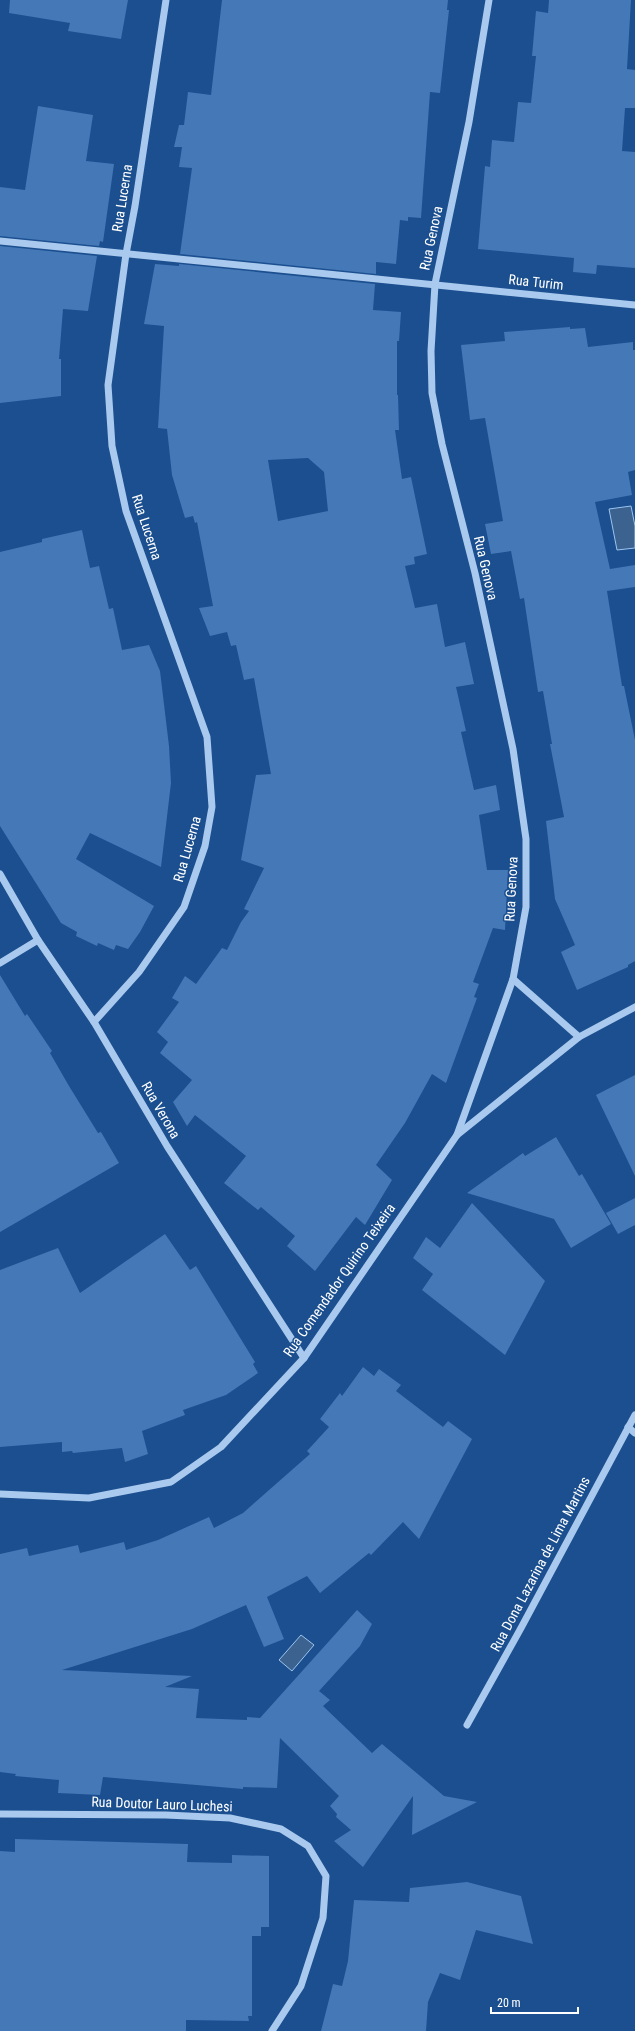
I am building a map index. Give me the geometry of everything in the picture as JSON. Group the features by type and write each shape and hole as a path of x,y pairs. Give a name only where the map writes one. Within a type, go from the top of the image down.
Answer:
{"street":[{"name":"Rua Lucerna","path":"94,1022 139,972 184,907 205,846 212,807 207,737 126,511 112,446 108,385 126,254 135,206 166,0"},
{"name":"Rua Genova","path":"457,1135 513,980 526,907 526,839 513,749 475,573 442,444 432,393 431,351 435,284 469,122 489,0"},
{"name":"Rua Turim","path":"0,241 635,305"},
{"name":"Rua Verona","path":"0,874 38,940 94,1022 167,1146 304,1358"},
{"path":"0,963 38,940"},
{"path":"513,980 579,1037"},
{"name":"Rua Comendador Quirino Teixeira","path":"0,1494 89,1498 171,1482 221,1447 304,1358 457,1135 579,1037 635,1007"},
{"name":"Rua Dona Lazarina de Lima Martins","path":"467,1725 521,1628 635,1415"},
{"path":"628,1427 635,1433"},
{"name":"Rua Doutor Lauro Luchesi","path":"0,1814 166,1815 230,1818 281,1829 308,1846 326,1876 323,1918 301,1986 272,2031"}],"water":[{"path":"631,506 635,526 635,548 617,550 609,509"},
{"path":"301,1635 314,1645 292,1671 279,1660"}],"building":[{"path":"10,0 128,0 121,39 68,31 70,23 9,13"},
{"path":"222,0 448,0 447,10 449,10 440,93 430,92 421,218 408,217 408,221 400,220 396,264 376,262 376,274 180,254 192,168 179,167 182,147 174,147 179,125 184,125 188,92 211,95"},
{"path":"549,0 631,0 627,69 635,70 635,108 625,108 622,151 635,152 635,268 597,265 596,274 573,272 574,258 478,249 485,166 490,167 492,140 514,142 518,102 531,103 536,56 532,56 536,11 548,13"},
{"path":"38,106 93,115 86,161 114,164 103,242 100,241 99,246 0,236 0,187 25,190"},
{"path":"0,246 97,256 88,311 63,309 59,359 61,359 61,396 0,403"},
{"path":"155,264 179,266 179,264 375,284 373,310 401,312 399,341 397,341 397,395 399,430 395,430 402,479 411,477 427,554 414,557 415,564 405,566 415,608 437,604 445,647 465,642 474,684 456,687 466,731 461,732 474,790 496,785 500,810 479,815 487,870 508,870 505,930 493,928 473,982 479,984 474,997 477,998 446,1083 432,1074 405,1123 376,1165 392,1180 365,1225 356,1217 315,1271 287,1246 295,1236 261,1207 258,1210 224,1183 246,1156 195,1115 187,1126 173,1102 192,1080 160,1053 168,1042 157,1032 179,1002 172,998 185,976 196,984 222,948 227,950 241,922 249,911 244,909 264,868 241,860 256,775 271,774 254,678 244,680 236,645 231,646 227,632 210,636 199,608 213,606 197,522 195,523 193,516 185,518 172,475 167,429 158,428 164,326 144,324","holes":["308,458 324,472 328,511 278,521 268,460"]},
{"path":"570,327 570,329 585,328 588,347 633,342 633,350 635,350 635,470 628,472 632,495 595,502 610,569 635,565 635,587 607,591 622,686 624,686 635,740 635,961 628,965 628,967 577,990 561,952 575,945 555,899 546,821 564,817 550,744 552,744 543,691 538,692 524,598 520,599 511,551 491,554 485,524 503,521 485,418 470,420 461,345 505,341 504,332"},
{"path":"82,530 90,568 99,566 109,609 113,608 122,650 149,645 160,671 169,746 171,783 161,867 90,833 76,859 154,906 140,932 128,949 116,945 114,950 98,943 97,946 76,936 77,932 61,923 0,826 0,552 42,542 42,539"},
{"path":"0,975 25,1016 27,1014 52,1051 50,1053 69,1086 98,1133 101,1132 119,1163 0,1232"},
{"path":"635,1075 635,1176 596,1095"},
{"path":"556,1137 579,1176 582,1174 611,1224 571,1248 554,1219 467,1193 523,1153 525,1156"},
{"path":"635,1198 635,1225 618,1234 606,1213"},
{"path":"472,1203 545,1281 505,1355 422,1290 433,1274 413,1258 426,1237 440,1248"},
{"path":"165,1234 190,1270 196,1266 255,1362 253,1364 258,1373 226,1395 183,1410 185,1415 142,1431 148,1454 125,1462 122,1448 73,1453 72,1451 62,1452 62,1442 0,1447 0,1270 58,1248 80,1293"},
{"path":"363,1367 374,1376 379,1369 401,1385 396,1391 443,1427 448,1421 472,1439 419,1539 403,1522 371,1555 369,1553 320,1593 307,1576 267,1597 284,1639 264,1647 246,1605 192,1629 62,1670 192,1676 165,1687 199,1689 196,1718 247,1720 247,1717 260,1718 357,1610 372,1624 360,1646 319,1691 330,1700 323,1706 372,1753 382,1744 444,1796 477,1802 412,1835 413,1796 363,1867 334,1841 351,1830 336,1817 337,1814 330,1806 339,1796 280,1738 277,1788 243,1787 243,1789 103,1777 100,1795 58,1793 59,1780 15,1776 16,1774 0,1772 0,1554 27,1548 29,1556 78,1545 80,1553 124,1542 126,1550 158,1540 209,1517 214,1528 243,1513 310,1454 307,1451 329,1427 320,1419 340,1393 342,1396"},
{"path":"15,1839 188,1844 187,1862 232,1863 232,1855 269,1856 269,1927 261,1927 261,1936 252,1936 252,2016 248,2016 249,2021 186,2020 186,2031 0,2031 0,1851 15,1852"},
{"path":"467,1882 521,1896 533,1944 476,1930 460,1980 440,1973 428,2002 426,2031 321,2031 333,1984 342,1986 348,1961 354,1900 409,1902 410,1888"}]}
